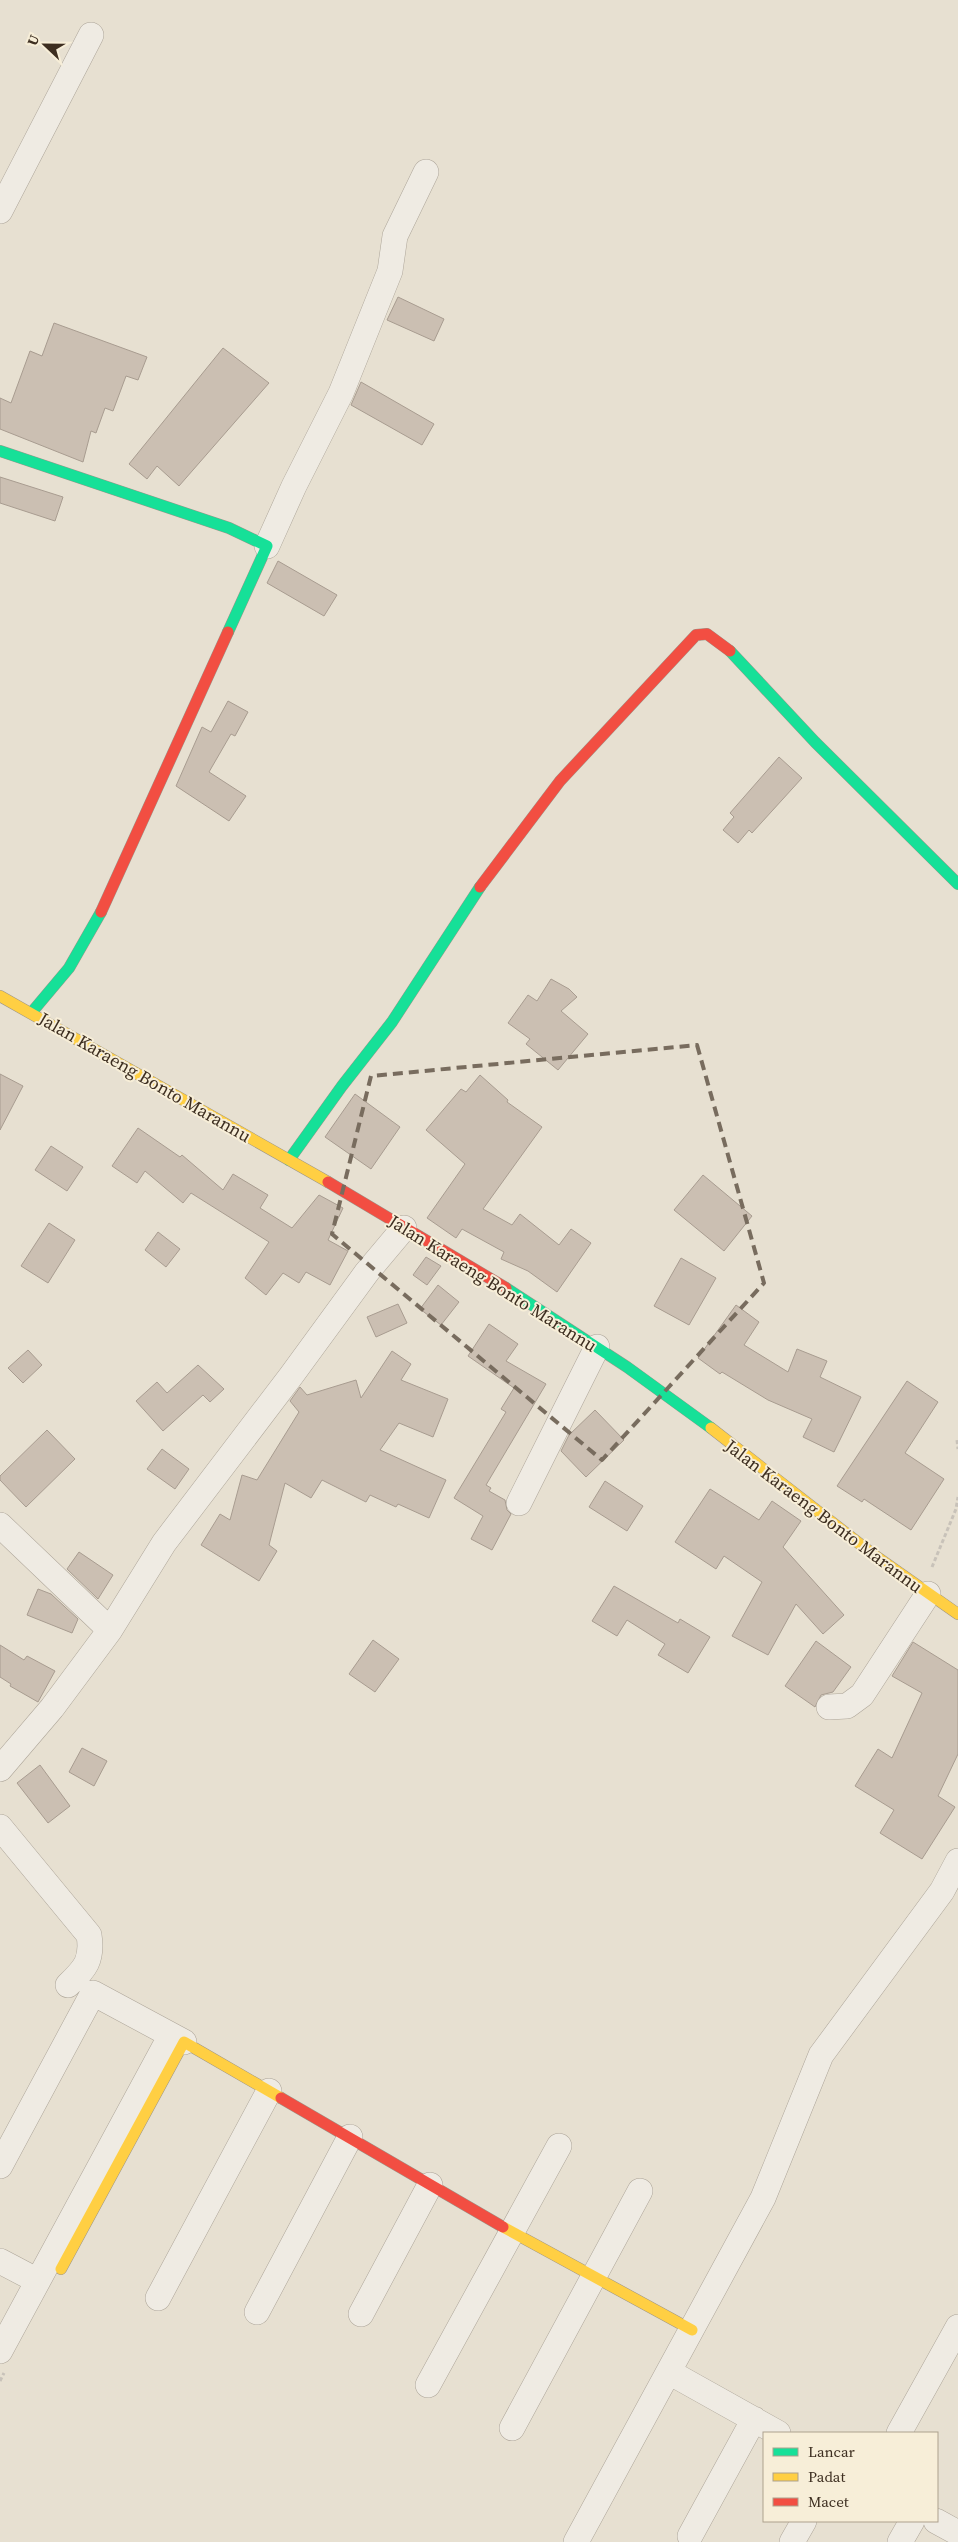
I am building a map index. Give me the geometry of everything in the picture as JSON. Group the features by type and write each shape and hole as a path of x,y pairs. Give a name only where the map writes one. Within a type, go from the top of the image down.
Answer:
{"street":[{"path":"0,211 91,35"},
{"path":"32,1012 69,968 102,911 294,486 341,393 390,271 395,236 426,172"},
{"path":"0,451 228,528 267,546"},
{"path":"289,1160 342,1086 392,1022 473,896 560,780 696,635 702,633 711,636 746,665 782,708 830,758 889,815 928,857 958,884"},
{"name":"Jalan Karaeng Bonto Marannu","path":"0,996 32,1012 289,1160 498,1283 662,1392 926,1593 958,1614"},
{"path":"0,1769 52,1708 110,1630 164,1543 291,1376 367,1272 404,1228"},
{"path":"519,1503 597,1347"},
{"path":"0,1525 110,1630"},
{"path":"828,1707 847,1706 862,1695 926,1593"},
{"path":"0,1826 89,1935 89,1956 85,1968 68,1985"},
{"path":"576,2542 763,2198 821,2055 942,1891 958,1861"},
{"path":"0,2166 93,1993 350,2137 512,2232 692,2330"},
{"path":"61,2270 178,2039"},
{"path":"0,2351 38,2281 178,2039"},
{"path":"158,2298 269,2091"},
{"path":"257,2312 350,2137"},
{"path":"428,2385 559,2146"},
{"path":"360,2314 430,2185"},
{"path":"512,2428 640,2191"},
{"path":"0,2261 38,2281"},
{"path":"900,2432 958,2327"},
{"path":"669,2372 776,2432"},
{"path":"690,2536 754,2420"},
{"path":"792,2542 803,2522"},
{"path":"900,2542 911,2522"}],"path":[{"path":"957,1440 958,1449"},
{"path":"926,1593 956,1509 958,1496"}],"highlighted area":[{"path":"697,1045 764,1283 602,1460 332,1234 371,1076"}],"building":[{"path":"398,297 444,319 434,341 387,320"},
{"path":"54,323 147,357 138,380 126,376 113,411 105,408 96,433 91,431 83,462 0,429 0,398 11,403 30,351 42,356"},
{"path":"223,348 269,383 179,486 157,466 147,479 129,464"},
{"path":"361,382 434,424 422,445 351,405"},
{"path":"0,477 63,497 55,521 0,503"},
{"path":"278,561 337,595 324,616 267,583"},
{"path":"228,701 248,712 235,736 231,734 209,772 246,796 229,821 176,786 202,727 211,732"},
{"path":"779,757 802,778 752,833 749,830 738,843 723,830 734,817 730,813"},
{"path":"551,979 569,989 577,997 561,1011 588,1034 558,1070 526,1044 530,1039 508,1023 528,995 537,1001"},
{"path":"0,1074 23,1086 0,1130"},
{"path":"480,1075 508,1100 507,1102 542,1127 483,1209 512,1225 520,1214 559,1245 571,1229 591,1243 557,1292 528,1271 501,1259 504,1252 462,1229 456,1238 427,1218 465,1164 426,1130 461,1089 466,1092"},
{"path":"355,1094 400,1127 371,1169 325,1137"},
{"path":"138,1128 180,1157 182,1155 223,1190 233,1174 268,1195 260,1208 292,1228 319,1195 343,1208 328,1240 348,1251 330,1285 306,1272 299,1283 283,1273 266,1295 245,1278 269,1242 191,1193 183,1203 145,1171 137,1183 112,1166"},
{"path":"51,1146 83,1167 67,1191 35,1170"},
{"path":"703,1175 752,1216 724,1251 674,1210"},
{"path":"49,1223 75,1240 48,1283 21,1266"},
{"path":"158,1232 180,1249 166,1267 145,1250"},
{"path":"426,1257 441,1266 427,1285 413,1275"},
{"path":"681,1258 716,1278 689,1325 654,1306"},
{"path":"438,1285 459,1302 441,1325 420,1309"},
{"path":"398,1304 407,1323 376,1337 367,1317"},
{"path":"736,1305 759,1322 744,1345 788,1372 797,1349 827,1361 820,1377 861,1397 834,1452 803,1437 812,1419 768,1400 722,1372 720,1374 698,1358"},
{"path":"489,1324 518,1344 506,1361 546,1384 486,1485 491,1488 489,1491 505,1500 507,1510 511,1514 492,1550 471,1539 483,1516 454,1498 506,1412 501,1409 514,1388 468,1356"},
{"path":"28,1350 42,1365 23,1383 8,1368"},
{"path":"392,1351 411,1364 401,1380 448,1399 433,1437 399,1423 380,1450 446,1480 429,1518 398,1504 396,1507 370,1495 366,1502 322,1480 311,1498 285,1483 269,1545 277,1551 259,1581 201,1545 220,1514 230,1520 242,1475 257,1480 299,1412 290,1401 300,1387 307,1395 356,1380 361,1398"},
{"path":"198,1365 224,1389 210,1402 203,1395 163,1431 136,1401 157,1382 167,1393"},
{"path":"907,1381 938,1402 905,1453 944,1479 911,1530 864,1499 862,1502 837,1486"},
{"path":"595,1410 624,1440 586,1477 561,1451 569,1435"},
{"path":"47,1430 75,1459 26,1507 0,1480 0,1476"},
{"path":"162,1449 189,1469 175,1489 147,1469"},
{"path":"605,1481 643,1506 627,1531 589,1507"},
{"path":"710,1489 759,1520 772,1501 801,1521 783,1547 844,1615 823,1634 796,1604 768,1655 732,1636 762,1582 724,1556 716,1569 675,1542"},
{"path":"79,1552 113,1575 98,1599 67,1569"},
{"path":"614,1586 678,1623 680,1619 710,1637 688,1673 658,1655 665,1644 627,1620 617,1636 592,1621"},
{"path":"38,1589 51,1594 78,1619 72,1633 27,1615"},
{"path":"373,1640 399,1659 375,1692 349,1674"},
{"path":"816,1641 851,1667 833,1692 821,1695 815,1707 785,1686"},
{"path":"913,1642 958,1670 958,1754 938,1796 955,1807 922,1859 880,1833 894,1810 855,1786 878,1749 892,1758 922,1693 892,1676"},
{"path":"0,1645 24,1660 27,1656 55,1671 38,1702 10,1686 11,1684 0,1677"},
{"path":"82,1748 107,1761 94,1786 69,1772"},
{"path":"40,1765 70,1806 48,1823 17,1783"}],"traffic: fast":[{"path":"0,451 229,528 267,546 228,632"},
{"path":"730,651 815,742 958,884"},
{"path":"289,1160 342,1086 392,1022 480,887"},
{"path":"32,1012 69,968 101,912"},
{"path":"506,1288 627,1367 711,1428"}],"traffic: slow":[{"path":"0,996 328,1182"},
{"path":"711,1428 874,1555 958,1614"},
{"path":"61,2269 184,2042 281,2098"},
{"path":"503,2227 692,2330"}],"traffic: jam":[{"path":"101,912 228,632"},
{"path":"480,887 560,781 696,635 707,634 730,651"},
{"path":"328,1182 506,1288"},
{"path":"281,2098 503,2227"}]}
